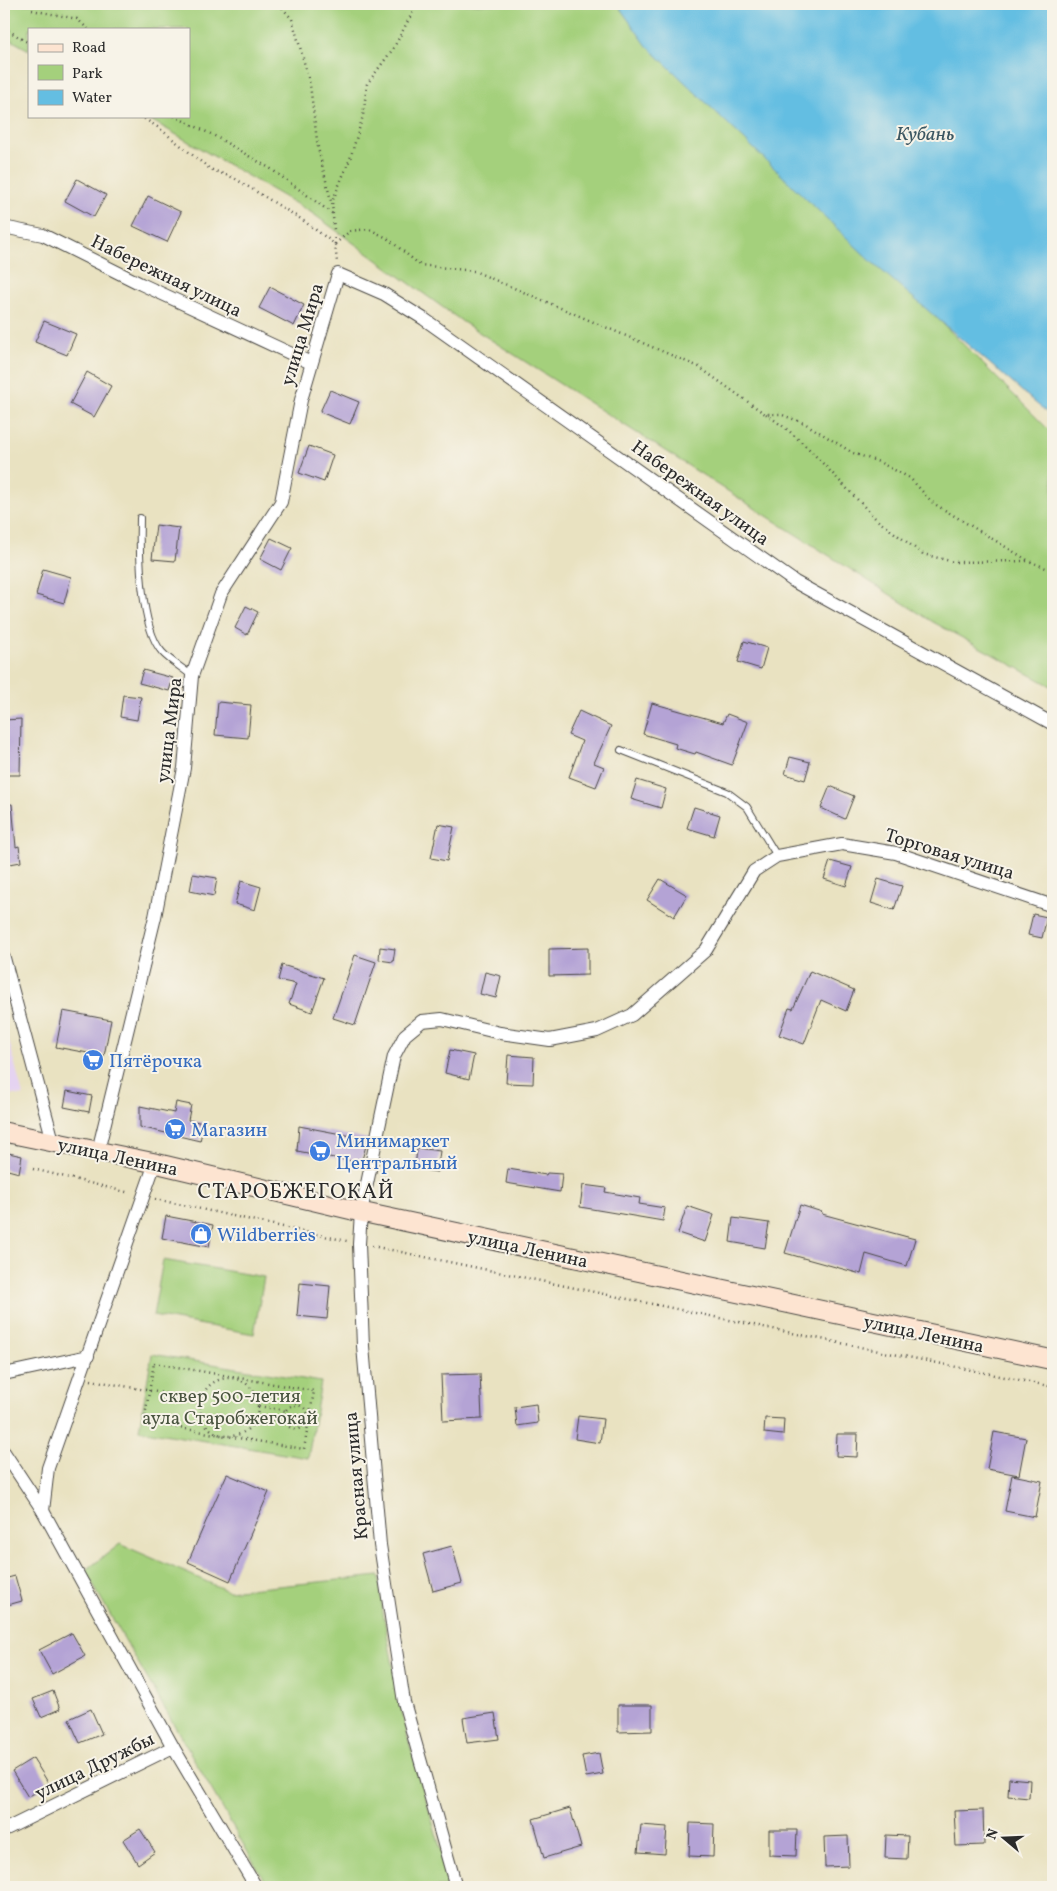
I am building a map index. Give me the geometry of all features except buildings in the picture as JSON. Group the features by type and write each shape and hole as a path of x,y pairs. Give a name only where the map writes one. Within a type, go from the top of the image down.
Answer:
{"street":[{"name":"Набережная улица","path":"4,231 8,228 43,235 141,284 311,363"},
{"name":"Набережная улица","path":"338,274 384,294 424,319 795,582 1053,724"},
{"name":"улица Мира","path":"98,1151 155,918 184,768 192,676 222,594 281,502 301,400 338,274"},
{"name":"Торговая улица","path":"394,1056 405,1035 422,1021 442,1018 500,1033 550,1040 597,1031 632,1015 706,950 754,871 777,856 842,844 896,853 1053,906"},
{"path":"4,958 53,1141"},
{"name":"Красная улица","path":"394,1056 361,1212 359,1244 363,1346 380,1545 404,1702 456,1887"},
{"name":"улица Ленина","path":"4,1132 155,1163 361,1212 1053,1360"},
{"path":"43,1511 48,1468 155,1163"},
{"path":"4,1374 88,1356"},
{"path":"4,1452 43,1511 173,1747 256,1887"},
{"name":"улица Дружбы","path":"4,1830 173,1747"}],"lane":[{"path":"140,518 144,607 149,631 162,652 192,676"},
{"path":"621,750 727,792 747,807 777,856"}],"path":[{"path":"279,4 292,19 310,85 318,148 332,202 338,274"},
{"path":"332,202 350,159 363,116 367,84 393,49 417,4"},
{"path":"32,10 77,19 87,28"},
{"path":"4,28 28,42"},
{"path":"143,118 159,128 210,169 234,178 301,219 335,244"},
{"path":"178,118 213,135 271,169 333,214"},
{"path":"335,244 350,231 369,229 387,238 420,265 474,271 699,367 788,430 809,449 877,520 923,554 954,562 1029,561"},
{"path":"765,414 780,414 806,424 853,453 879,462 910,478 933,503 1029,561 1053,571"},
{"path":"33,1168 143,1197 359,1244 1053,1387"},
{"path":"256,1417 286,1423 293,1429 299,1429 308,1421 314,1391 232,1377 154,1364 144,1422 220,1434 234,1436 247,1431 256,1417 259,1406 255,1392 246,1382 232,1377 218,1379 207,1388 200,1400 201,1415 208,1427 220,1434 304,1449 308,1421 309,1414 300,1405 294,1404 286,1411 286,1423"},
{"path":"80,1378 200,1400"},
{"path":"259,1406 286,1411"}],"shaded area":[{"path":"4,1021 23,1096 4,1093"}],"green space":[{"path":"4,4 628,4 771,152 1053,434 1053,687 933,622 463,322 312,213 147,118 190,118 190,28 28,28 28,49 4,36"},
{"path":"163,1260 264,1277 254,1334 153,1316"},
{"name":"сквер 500-летия аула Старобжегокай","path":"152,1354 321,1382 308,1458 139,1430"},
{"path":"120,1544 228,1591 379,1576 383,1613 406,1732 452,1887 268,1887 85,1571"}],"water":[{"name":"Кубань","path":"617,4 1053,4 1053,418 874,264 647,46"}],"place":[{"name":"Пятёрочка","path":"93,1060"},
{"name":"Магазин","path":"175,1129"},
{"name":"Минимаркет Центральный","path":"320,1151"},
{"name":"Wildberries","path":"201,1234"}],"district":[{"name":"СТАРОБЖЕГОКАЙ","path":"296,1191"}]}
